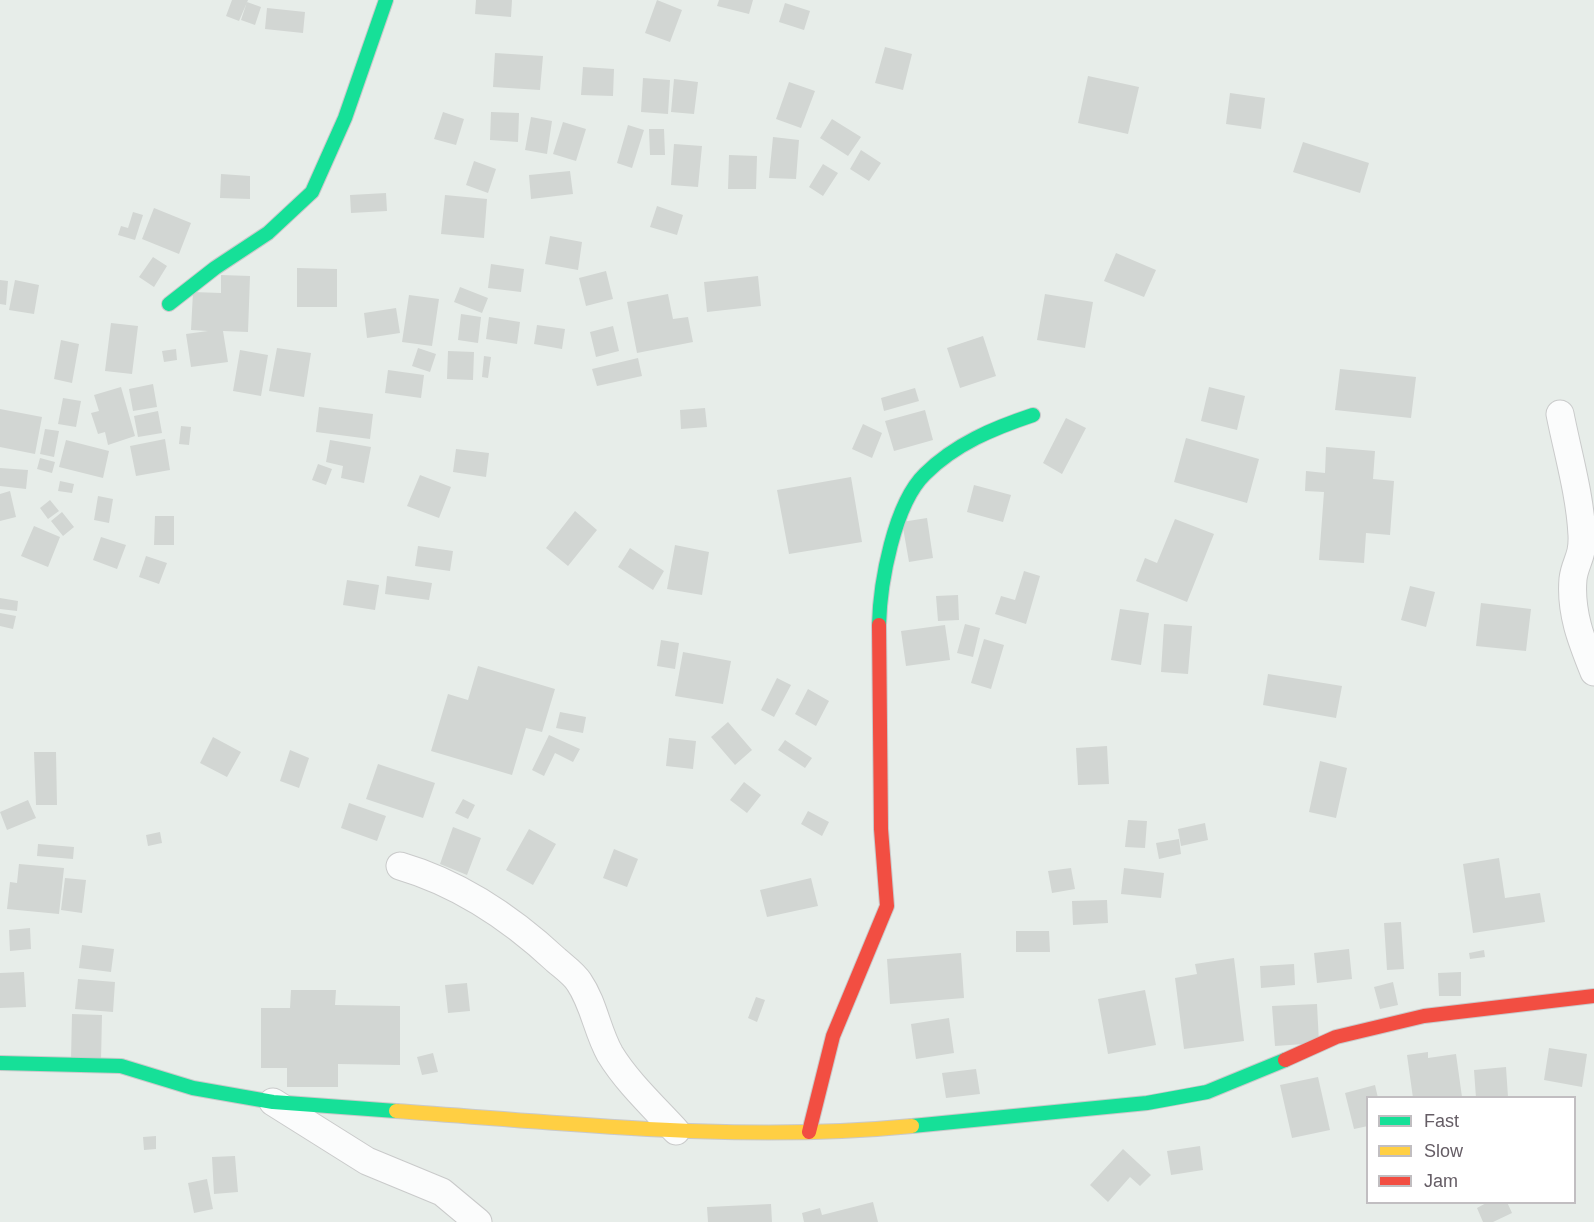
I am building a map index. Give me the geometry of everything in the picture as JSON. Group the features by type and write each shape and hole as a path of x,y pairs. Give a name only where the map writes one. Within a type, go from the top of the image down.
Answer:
{"street":[{"path":"169,304 215,268 268,233 312,192 345,118 386,0"},
{"path":"1560,414 1582,533 1582,555 1574,576 1572,601 1580,636 1594,672"},
{"path":"809,1132 833,1036 887,906 881,829 877,660 880,591 898,518 923,475 945,457 986,431 1033,415"},
{"path":"400,866 431,875 489,907 545,950 578,981 591,1005 610,1053 622,1071 676,1131"},
{"path":"0,1063 121,1066 193,1088 273,1102 676,1131 854,1132 1147,1104 1207,1092 1259,1072 1336,1037 1424,1016 1594,996"},
{"path":"273,1102 367,1161 442,1192 478,1222"}],"building":[{"path":"232,0 248,0 239,21 226,16"},
{"path":"476,0 512,0 511,17 475,14"},
{"path":"657,0 682,10 670,42 645,33"},
{"path":"719,0 753,0 749,14 717,6"},
{"path":"247,2 261,7 255,25 241,20"},
{"path":"785,3 810,11 804,30 779,22"},
{"path":"267,8 305,12 303,33 265,29"},
{"path":"885,47 912,54 903,90 875,83"},
{"path":"495,53 543,56 540,90 493,87"},
{"path":"583,67 614,69 613,96 581,95"},
{"path":"1088,76 1139,87 1128,134 1078,123"},
{"path":"643,78 670,80 668,114 641,112"},
{"path":"674,79 698,82 694,114 671,112"},
{"path":"789,82 815,91 801,128 776,119"},
{"path":"1230,93 1265,98 1261,129 1226,124"},
{"path":"443,112 464,119 456,145 434,139"},
{"path":"491,112 519,113 518,142 490,140"},
{"path":"531,117 552,121 547,154 525,150"},
{"path":"832,119 861,137 848,156 820,138"},
{"path":"563,122 586,129 576,161 553,154"},
{"path":"628,125 644,130 632,168 617,163"},
{"path":"649,129 664,129 665,155 650,155"},
{"path":"773,137 799,140 796,179 769,178"},
{"path":"1303,142 1369,163 1360,193 1293,172"},
{"path":"674,144 702,146 698,187 671,185"},
{"path":"861,150 881,163 869,181 850,169"},
{"path":"729,155 757,156 756,189 728,189"},
{"path":"474,161 496,169 488,193 466,185"},
{"path":"823,164 838,173 823,196 809,187"},
{"path":"570,171 573,194 531,199 529,175"},
{"path":"221,174 250,176 250,199 220,198"},
{"path":"386,193 387,211 351,213 350,195"},
{"path":"445,195 487,199 484,238 441,234"},
{"path":"657,206 683,215 677,235 650,227"},
{"path":"154,208 191,223 179,254 142,239"},
{"path":"133,212 143,215 135,240 118,235 121,226 128,228"},
{"path":"550,236 582,242 578,270 545,264"},
{"path":"1116,253 1156,270 1144,297 1104,281"},
{"path":"153,257 167,266 154,287 139,277"},
{"path":"491,264 524,269 521,292 488,288"},
{"path":"297,268 337,269 337,307 297,307"},
{"path":"606,271 613,299 586,306 579,278"},
{"path":"221,275 250,276 248,332 223,331 228,362 191,367 186,334 208,331 191,330 193,292 221,293"},
{"path":"758,276 761,306 707,312 704,282"},
{"path":"0,280 8,281 6,305 0,304"},
{"path":"15,280 39,285 34,314 9,310"},
{"path":"460,287 488,298 482,313 454,302"},
{"path":"668,294 673,319 688,317 693,342 637,353 627,302"},
{"path":"1045,294 1093,302 1085,348 1037,340"},
{"path":"409,295 439,299 432,346 402,342"},
{"path":"396,308 400,333 367,338 364,313"},
{"path":"461,314 481,317 478,343 458,340"},
{"path":"489,317 520,322 517,344 486,339"},
{"path":"111,323 138,326 132,374 105,371"},
{"path":"537,325 565,329 562,349 534,344"},
{"path":"613,326 619,351 596,357 590,332"},
{"path":"983,336 996,376 960,388 947,348"},
{"path":"61,340 79,344 72,383 54,379"},
{"path":"277,348 311,353 304,397 269,391"},
{"path":"418,348 436,354 430,372 412,366"},
{"path":"176,349 177,360 164,362 162,351"},
{"path":"240,350 268,355 261,396 233,391"},
{"path":"448,351 474,352 473,380 447,379"},
{"path":"484,356 491,357 488,378 482,377"},
{"path":"638,358 642,376 597,386 592,369"},
{"path":"1340,369 1416,377 1411,418 1335,410"},
{"path":"388,370 424,375 421,398 385,393"},
{"path":"153,384 157,407 133,411 129,389"},
{"path":"121,387 135,436 108,445 105,432 98,434 91,413 99,411 94,395"},
{"path":"1209,387 1245,396 1237,430 1201,421"},
{"path":"915,388 919,401 884,411 881,398"},
{"path":"63,398 81,401 76,427 58,424"},
{"path":"319,407 373,414 370,439 316,432"},
{"path":"705,408 707,427 681,429 680,410"},
{"path":"0,409 42,417 35,454 0,447"},
{"path":"925,410 933,440 894,451 885,421"},
{"path":"158,411 162,433 138,437 134,416"},
{"path":"1066,418 1086,428 1062,474 1043,463"},
{"path":"863,424 882,433 872,458 852,449"},
{"path":"181,426 191,427 189,445 179,444"},
{"path":"45,429 59,431 54,457 40,454"},
{"path":"1186,438 1259,459 1247,503 1174,482"},
{"path":"165,439 170,470 136,476 130,446"},
{"path":"66,440 109,451 103,478 59,467"},
{"path":"330,440 371,447 364,483 341,478 343,466 326,462"},
{"path":"1326,447 1375,451 1373,479 1394,481 1390,535 1366,533 1364,563 1319,560 1324,492 1305,491 1306,471 1325,473"},
{"path":"456,449 489,453 486,477 453,472"},
{"path":"40,458 55,462 52,473 37,469"},
{"path":"318,464 332,469 326,485 312,480"},
{"path":"0,468 28,470 26,489 0,486"},
{"path":"420,475 451,487 439,518 407,506"},
{"path":"851,477 862,542 789,554 777,490"},
{"path":"60,481 74,484 72,493 58,491"},
{"path":"974,485 1011,495 1003,522 967,512"},
{"path":"10,491 16,517 0,521 0,494"},
{"path":"98,496 113,499 109,523 94,520"},
{"path":"50,500 59,511 48,519 40,508"},
{"path":"575,511 597,530 568,566 546,548"},
{"path":"62,512 74,527 63,536 51,521"},
{"path":"155,516 174,516 174,545 154,545"},
{"path":"927,518 933,558 909,562 902,522"},
{"path":"1175,519 1214,534 1187,602 1136,581 1145,558 1157,563"},
{"path":"34,526 60,537 48,567 21,556"},
{"path":"101,537 126,545 117,569 93,560"},
{"path":"675,545 709,552 702,595 667,589"},
{"path":"418,546 453,551 450,571 415,566"},
{"path":"630,548 664,571 653,590 618,567"},
{"path":"146,556 167,563 159,584 139,577"},
{"path":"1024,571 1040,576 1026,624 995,614 1001,596 1015,600"},
{"path":"387,576 432,583 429,600 385,594"},
{"path":"347,580 379,585 375,610 343,605"},
{"path":"1410,586 1435,592 1426,627 1401,620"},
{"path":"958,595 959,620 938,621 936,596"},
{"path":"0,598 18,601 17,611 0,609"},
{"path":"1481,603 1531,609 1526,651 1476,646"},
{"path":"1120,609 1149,613 1141,665 1111,660"},
{"path":"0,613 16,616 13,629 0,626"},
{"path":"965,624 980,628 973,657 957,653"},
{"path":"1164,624 1192,626 1188,674 1161,672"},
{"path":"945,625 950,660 906,666 901,631"},
{"path":"984,639 1004,645 991,689 971,683"},
{"path":"661,640 679,643 675,669 657,666"},
{"path":"683,652 731,661 723,704 675,696"},
{"path":"478,666 555,689 542,732 526,728 512,775 431,751 448,694 468,700"},
{"path":"1268,674 1342,686 1336,718 1263,705"},
{"path":"777,678 791,685 774,717 761,710"},
{"path":"808,689 829,701 816,726 795,714"},
{"path":"560,712 586,717 583,733 556,728"},
{"path":"728,722 752,750 735,765 711,737"},
{"path":"549,735 580,749 573,762 555,753 544,776 532,770"},
{"path":"213,737 241,752 227,777 200,763"},
{"path":"669,738 696,741 693,769 666,766"},
{"path":"785,740 812,758 805,768 778,750"},
{"path":"1107,746 1109,784 1078,785 1076,748"},
{"path":"290,750 309,758 299,788 280,781"},
{"path":"34,752 56,752 57,805 36,805"},
{"path":"1320,761 1347,768 1336,818 1309,812"},
{"path":"378,764 435,783 423,818 366,799"},
{"path":"744,782 761,795 747,813 730,800"},
{"path":"463,799 475,805 468,819 455,813"},
{"path":"28,800 36,818 7,830 0,812"},
{"path":"349,803 386,816 377,841 341,828"},
{"path":"808,811 829,822 822,836 801,824"},
{"path":"1128,820 1147,821 1145,848 1125,847"},
{"path":"1205,823 1208,840 1181,846 1178,829"},
{"path":"453,827 481,838 467,875 440,864"},
{"path":"529,829 556,844 533,885 506,870"},
{"path":"160,832 162,843 148,846 146,835"},
{"path":"1179,839 1181,854 1159,859 1156,843"},
{"path":"38,844 74,847 73,859 37,856"},
{"path":"614,849 638,859 627,887 603,878"},
{"path":"1499,858 1505,898 1540,893 1545,922 1473,933 1463,864"},
{"path":"19,864 64,868 59,914 7,909 10,882 17,883"},
{"path":"1071,868 1075,889 1052,893 1048,871"},
{"path":"1124,868 1164,873 1161,898 1121,894"},
{"path":"65,878 86,880 82,913 61,910"},
{"path":"811,878 818,906 767,917 760,890"},
{"path":"1107,900 1108,923 1073,925 1072,901"},
{"path":"1401,922 1404,969 1387,970 1384,923"},
{"path":"30,928 31,949 10,951 9,930"},
{"path":"1016,931 1049,931 1050,952 1016,952"},
{"path":"82,945 114,949 111,972 79,968"},
{"path":"1349,949 1352,979 1317,983 1314,953"},
{"path":"1484,950 1485,957 1470,959 1469,953"},
{"path":"961,953 964,998 890,1004 887,959"},
{"path":"1234,958 1244,1041 1184,1049 1175,978 1197,974 1195,964"},
{"path":"1294,964 1295,985 1261,988 1260,966"},
{"path":"24,972 26,1007 0,1008 0,973"},
{"path":"1461,972 1461,996 1439,996 1438,973"},
{"path":"78,979 115,982 113,1012 75,1009"},
{"path":"1393,982 1398,1005 1380,1009 1374,987"},
{"path":"467,983 470,1011 448,1013 445,985"},
{"path":"291,990 336,990 335,1005 400,1006 400,1065 338,1064 338,1087 287,1087 287,1068 261,1068 261,1008 290,1008"},
{"path":"1145,990 1156,1045 1108,1054 1098,999"},
{"path":"756,997 765,1000 757,1022 748,1018"},
{"path":"1317,1004 1319,1043 1275,1046 1272,1006"},
{"path":"72,1014 102,1015 101,1061 71,1060"},
{"path":"949,1018 954,1053 916,1059 911,1024"},
{"path":"1549,1048 1587,1054 1582,1087 1544,1080"},
{"path":"1428,1052 1428,1058 1456,1054 1462,1096 1413,1096 1407,1055"},
{"path":"433,1053 438,1072 422,1075 417,1057"},
{"path":"1506,1067 1508,1096 1476,1096 1474,1070"},
{"path":"976,1069 980,1094 946,1098 942,1073"},
{"path":"1318,1077 1330,1130 1292,1138 1280,1085"},
{"path":"1375,1085 1378,1096 1366,1096 1366,1126 1354,1129 1345,1093"},
{"path":"156,1136 156,1149 144,1150 143,1137"},
{"path":"1200,1146 1203,1170 1171,1175 1167,1151"},
{"path":"1123,1149 1151,1175 1140,1186 1130,1177 1108,1202 1090,1185"},
{"path":"235,1156 238,1192 214,1194 212,1157"},
{"path":"207,1179 213,1209 194,1213 188,1183"},
{"path":"873,1202 878,1222 804,1222 802,1213 820,1208 822,1215"},
{"path":"771,1204 772,1222 708,1222 707,1207"},
{"path":"1484,1204 1508,1204 1512,1213 1493,1222 1483,1222 1477,1208"}],"traffic: fast":[{"path":"169,304 215,268 268,233 312,192 345,118 386,0"},
{"path":"879,625 882,588 891,545 897,524 914,487 937,463 962,446 990,431 1033,415"},
{"path":"912,1126 1147,1103 1207,1092 1285,1060"},
{"path":"0,1063 121,1066 193,1088 273,1102 396,1111"}],"traffic: slow":[{"path":"396,1111 589,1126 718,1132 783,1133 912,1126"}],"traffic: jam":[{"path":"809,1132 833,1036 887,906 881,829 879,625"},
{"path":"1285,1060 1336,1037 1424,1016 1594,996"}]}
